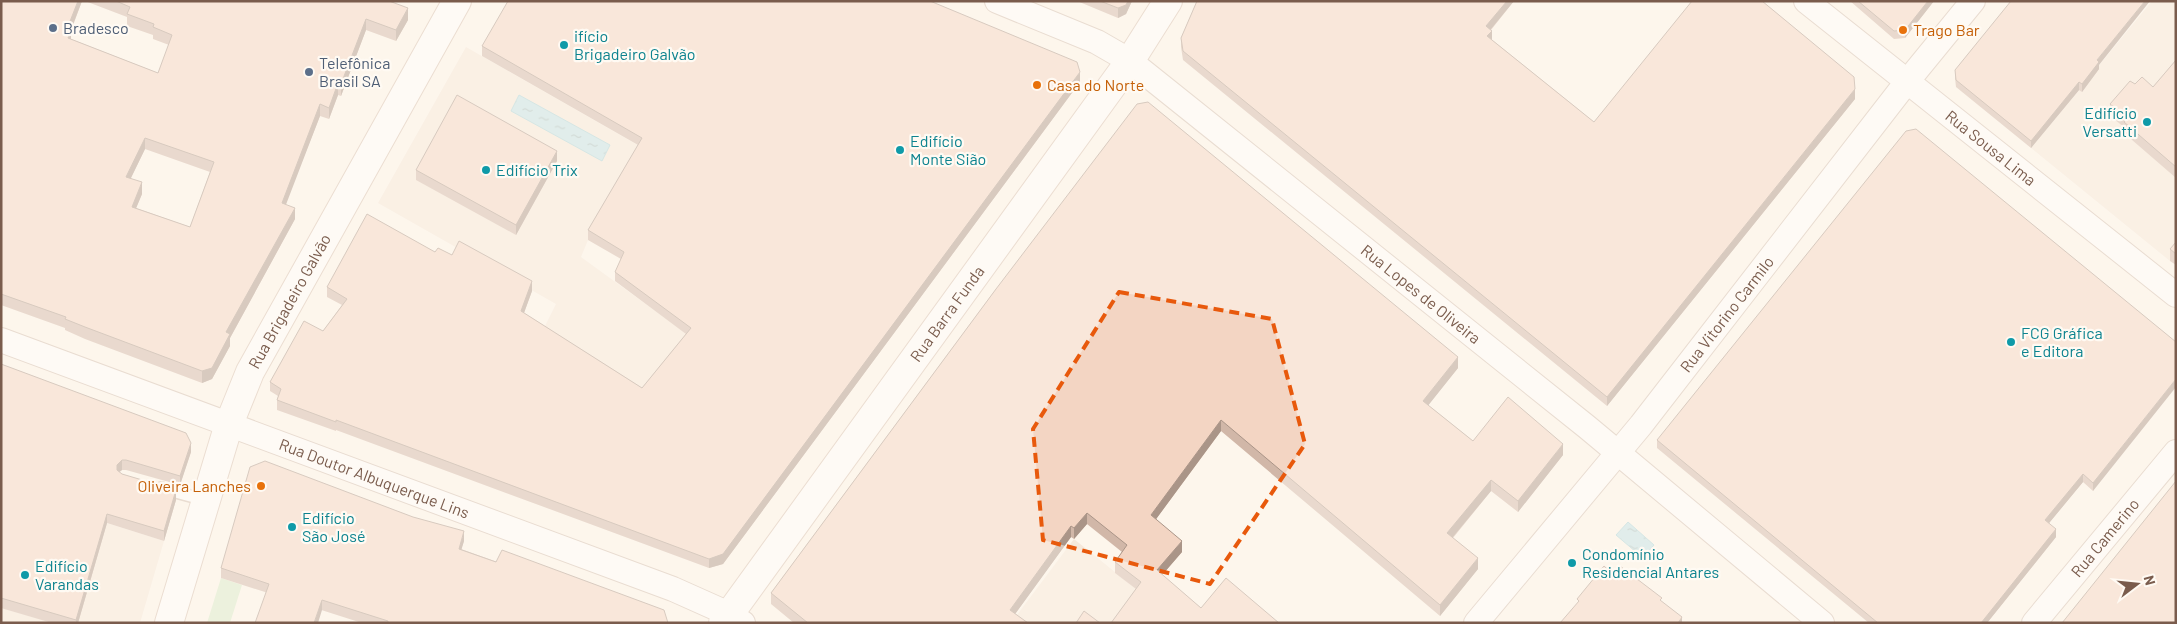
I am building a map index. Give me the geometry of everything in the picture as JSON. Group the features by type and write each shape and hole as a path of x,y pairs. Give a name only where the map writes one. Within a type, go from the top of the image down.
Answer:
{"street":[{"name":"Rua Brigadeiro Galvão","path":"169,623 229,424 250,372 457,1"},
{"name":"Rua Lopes de Oliveira","path":"997,1 1097,42 1130,61 1617,452 1822,623"},
{"name":"Rua Barra Funda","path":"732,620 1130,61 1168,1"},
{"name":"Rua Sousa Lima","path":"1806,1 1906,83 2176,295"},
{"name":"Rua Vitorino Carmilo","path":"1476,623 1641,424 1972,1"},
{"name":"Rua Doutor Albuquerque Lins","path":"1,340 673,589 732,620"},
{"name":"Rua Camerino","path":"2034,623 2176,452"}],"lane":[{"path":"152,485 205,500"}],"highlighted area":[{"path":"1119,292 1272,319 1305,444 1210,584 1043,540 1033,429"}],"shaded area":[{"path":"2152,1 2176,1 2176,253 2170,261 2031,148"},
{"path":"466,47 641,147 588,240 581,257 691,337 642,397 541,334 556,304 378,203"},
{"path":"1,490 164,541 140,623 1,623"},
{"path":"1074,539 1141,593 1119,623 1011,623"}],"green space":[{"path":"221,578 242,585 230,623 207,623"}],"water":[{"path":"519,95 610,145 602,161 511,111"},
{"path":"1628,522 1654,545 1643,558 1616,535"}],"building":[{"path":"1,1 78,1 67,29 71,31 68,38 158,73 172,35 153,27 154,24 127,14 130,7 116,1 389,1 408,8 396,30 366,19 341,84 338,83 329,108 320,104 282,203 295,208 226,332 230,334 212,368 202,371 85,327 65,319 66,317 1,294","holes":["145,138 214,162 190,227 132,207 142,182 126,177"]},
{"path":"508,1 930,1 1077,62 1080,72 723,554 709,559 336,420 336,422 277,400 281,389 270,382 304,321 323,331 347,299 327,287 367,214 435,252 438,248 452,255 459,241 532,281 521,311 642,388 691,328 615,272 624,252 588,230 642,138 482,46"},
{"path":"1100,1 1128,1 1126,5 1118,8"},
{"path":"1197,1 1507,1 1486,26 1492,31 1487,36 1594,122 1692,1 1762,1 1854,77 1855,89 1607,397 1183,51 1181,38"},
{"path":"1858,1 1928,1 1905,30 1894,31"},
{"path":"2011,1 2145,1 2097,60 2099,62 2082,84 2079,82 2031,141 1956,80 1955,70"},
{"name":"Edifício Versatti","path":"2176,60 2176,167 2124,122 2127,118 2110,104 2130,81 2135,84 2142,77 2153,87"},
{"name":"Edifício Trix","path":"457,95 557,151 516,225 416,170"},
{"path":"1148,102 1458,357 1423,401 1473,441 1508,397 1563,444 1518,501 1491,480 1447,533 1478,558 1440,605 1221,420 1151,515 1182,541 1157,570 1201,608 1226,578 1279,623 1111,623 1141,582 1115,562 1127,545 1087,513 1074,528 1071,526 1010,610 1028,623 808,623 771,593 996,289 1137,104"},
{"path":"1916,129 2176,342 2176,379 2093,483 2083,474 2045,520 2056,529 1981,623 1878,623 1657,440 1906,131"},
{"path":"2176,242 2176,254 2170,249"},
{"path":"1,364 186,433 191,443 180,476 126,460 122,460 117,465 117,470 122,474 176,490 164,531 107,514 76,620 1,598"},
{"path":"265,461 413,517 464,531 459,549 496,562 502,550 664,610 668,623 388,623 388,621 322,600 314,623 255,623 269,584 221,568 250,467"},
{"path":"2176,481 2176,623 2062,623"},
{"path":"1604,566 1613,574 1620,566 1662,598 1660,600 1682,617 1678,623 1560,623 1579,601 1577,599"},
{"path":"1084,611 1100,623 1076,623"}],"place":[{"name":"Bradesco","path":"53,28"},
{"name":"Trago Bar","path":"1903,30"},
{"name":"ifício Brigadeiro Galvão","path":"564,45"},
{"name":"Telefônica Brasil SA","path":"309,72"},
{"name":"Casa do Norte","path":"1037,85"},
{"name":"Edifício Versatti","path":"2147,122"},
{"name":"Edifício Monte Sião","path":"900,150"},
{"name":"Edifício Trix","path":"486,170"},
{"name":"FCG Gráfica e Editora","path":"2011,342"},
{"name":"Oliveira Lanches","path":"261,486"},
{"name":"Edifício São José","path":"292,527"},
{"name":"Condomínio Residencial Antares","path":"1572,563"},
{"name":"Edifício Varandas","path":"25,575"}]}
